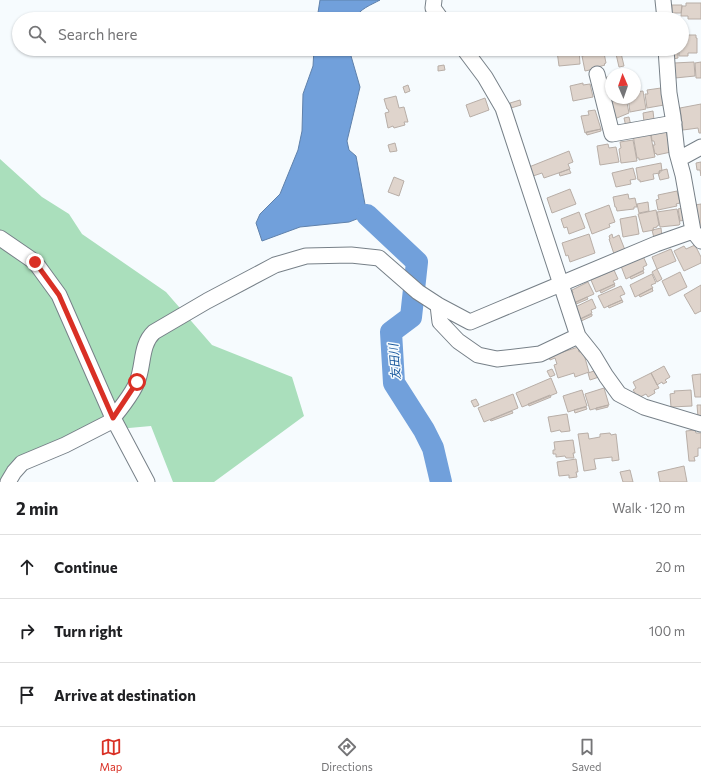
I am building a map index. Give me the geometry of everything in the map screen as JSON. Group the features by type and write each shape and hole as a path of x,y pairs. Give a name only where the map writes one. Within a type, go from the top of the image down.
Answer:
{"street":[{"path":"434,0 433,8 436,12"},
{"path":"662,0 664,12"},
{"path":"469,56 485,77 503,108 578,336 594,356 619,394 644,407 701,424"},
{"path":"8,482 22,463 65,445 108,423 113,418 137,382 148,338 164,326 275,265 306,256 351,255 379,258 414,288 438,305 470,322 656,244 699,237 679,159 669,93 666,56"},
{"path":"597,74 612,134 674,123"},
{"path":"679,159 701,147"},
{"path":"0,238 35,262 59,295 113,418 147,482"},
{"path":"438,305 440,322 458,341 478,355 497,359 540,354 578,336"}],"green space":[{"path":"0,159 42,197 69,214 82,234 166,292 212,345 292,377 304,416 214,482 173,482 151,426 107,430 25,457 0,481"}],"water":[{"path":"320,0 380,0 360,12 318,12"},
{"path":"314,56 351,56 360,87 347,141 349,150 356,156 367,215 349,222 300,227 262,241 256,223 260,214 280,194 298,150 302,131 303,94 313,66"}],"building":[{"path":"686,3 701,3 701,19 689,19 689,12 681,12 682,6 686,6"},
{"path":"672,5 682,5 681,12 672,12"},
{"path":"689,35 696,35 697,53 689,53"},
{"path":"558,56 579,56 580,64 559,66"},
{"path":"582,56 605,56 605,65 585,71"},
{"path":"616,56 622,56 624,66 619,67"},
{"path":"673,56 678,56 678,58 673,59"},
{"path":"694,62 695,76 675,78 674,63"},
{"path":"701,62 701,78 696,78 695,63"},
{"path":"444,65 445,70 438,71 438,66"},
{"path":"583,83 583,85 590,84 593,97 573,101 570,86"},
{"path":"408,85 410,91 405,93 403,87"},
{"path":"661,88 664,105 647,108 645,94 648,94 647,90"},
{"path":"641,91 643,91 646,109 630,112 629,104 641,104"},
{"path":"396,96 399,108 404,107 408,122 404,122 405,125 388,128 385,113 389,112 384,99"},
{"path":"485,98 489,110 470,117 466,105"},
{"path":"520,100 521,105 511,108 510,103"},
{"path":"610,104 627,104 629,113 612,120"},
{"path":"701,104 701,133 699,133 698,128 683,130 680,108"},
{"path":"595,110 601,129 585,133 581,116 589,115 588,111"},
{"path":"653,111 654,120 644,122 643,113"},
{"path":"629,117 631,126 626,127 624,118"},
{"path":"601,129 601,131 587,135 586,132"},
{"path":"666,131 671,152 657,155 656,153 655,154 653,145 655,145 654,141 652,141 651,132"},
{"path":"650,132 655,157 639,160 639,158 637,158 633,135"},
{"path":"633,140 637,161 621,163 619,149 621,148 620,142"},
{"path":"395,143 397,151 390,152 388,145"},
{"path":"608,144 609,148 616,147 619,162 600,165 597,146"},
{"path":"569,151 573,162 568,164 570,169 544,178 542,173 533,176 529,167"},
{"path":"701,162 701,176 700,170 697,170 696,163"},
{"path":"661,163 662,171 659,171 660,173 653,174 654,179 640,182 640,180 638,180 636,168"},
{"path":"633,168 636,179 630,180 631,184 616,187 612,173"},
{"path":"569,169 571,173 560,176 559,173"},
{"path":"667,169 669,178 660,180 658,173 660,173 659,171"},
{"path":"394,177 404,181 399,196 388,192"},
{"path":"570,189 576,204 552,213 547,198"},
{"path":"677,191 680,203 676,204 677,206 658,210 656,200 659,199 658,195"},
{"path":"628,194 629,199 635,198 637,207 634,207 634,209 617,211 613,197"},
{"path":"648,202 649,211 639,213 637,204"},
{"path":"701,204 701,228 698,229 695,205"},
{"path":"609,205 615,222 609,224 610,227 592,234 585,214"},
{"path":"682,208 685,220 680,221 678,209"},
{"path":"677,209 680,224 660,227 657,212"},
{"path":"656,210 659,225 653,228 654,230 643,232 638,214"},
{"path":"579,212 585,228 569,234 567,227 564,228 561,219"},
{"path":"636,216 639,234 623,237 620,219"},
{"path":"661,228 662,237 654,238 652,230"},
{"path":"589,234 595,253 570,262 568,255 566,256 562,243"},
{"path":"612,234 613,238 619,235 625,250 614,254 609,239 609,236"},
{"path":"695,245 701,257 701,263 684,271 674,251 684,246 686,249"},
{"path":"671,249 676,261 657,269 652,257"},
{"path":"643,256 647,265 643,267 644,270 626,279 621,266"},
{"path":"657,269 662,279 657,282 652,272"},
{"path":"614,270 618,279 613,281 615,284 596,292 591,280"},
{"path":"643,271 644,273 631,279 630,277"},
{"path":"680,272 687,287 669,296 662,281"},
{"path":"652,274 656,283 651,285 653,288 635,297 630,285"},
{"path":"588,282 594,294 571,304 567,295 573,293 572,290"},
{"path":"614,284 615,286 601,293 600,291"},
{"path":"701,285 701,311 695,314 684,295"},
{"path":"621,286 625,294 620,296 622,300 604,308 598,296"},
{"path":"652,288 653,291 640,297 639,295"},
{"path":"587,297 588,299 574,305 573,304"},
{"path":"592,299 596,308 591,310 592,313 574,322 569,310"},
{"path":"622,300 623,302 609,308 608,306"},
{"path":"592,314 592,316 579,322 578,320"},
{"path":"578,347 579,352 583,351 589,372 575,377 574,373 558,378 554,365 557,364 555,358 550,360 548,355 557,354"},
{"path":"664,366 670,377 665,380 667,382 663,384 662,382 657,385 651,373"},
{"path":"552,369 555,375 550,377 547,371"},
{"path":"597,370 599,377 590,380 588,373"},
{"path":"651,373 659,388 654,390 655,393 648,397 646,394 640,397 639,395 637,396 633,390 636,388 633,382"},
{"path":"701,374 701,397 695,397 692,375"},
{"path":"551,378 557,393 522,407 516,393"},
{"path":"604,388 609,405 590,410 585,394"},
{"path":"582,390 587,406 568,412 563,396"},
{"path":"691,390 692,406 671,407 670,394 675,393 674,391"},
{"path":"513,394 518,408 484,422 478,408"},
{"path":"550,395 551,397 529,406 528,404"},
{"path":"476,399 479,405 474,407 471,401"},
{"path":"608,405 608,407 596,410 596,408"},
{"path":"697,405 701,405 701,417 698,417"},
{"path":"586,407 587,409 575,413 574,410"},
{"path":"512,411 513,413 491,421 490,420"},
{"path":"567,414 570,431 561,432 560,430 551,432 548,417"},
{"path":"695,430 696,433 701,433 701,448 698,448 698,456 694,457 695,461 689,461 686,431"},
{"path":"588,433 589,439 600,437 600,434 616,434 619,460 612,461 612,457 594,459 596,469 584,471 578,434"},
{"path":"573,440 575,453 573,453 574,458 566,458 565,456 556,457 556,454 553,454 553,450 555,450 554,442"},
{"path":"576,459 578,472 576,472 577,477 569,478 569,475 559,476 557,462"},
{"path":"684,466 687,482 660,482 658,472"},
{"path":"630,470 633,482 623,482 620,472"}],"waterway":[{"name":"友田川","path":"367,215 417,262 411,317 391,332 394,383 424,430 433,448 441,482"}],"route":[{"path":"35,262 59,295 113,418 137,382"}]}
